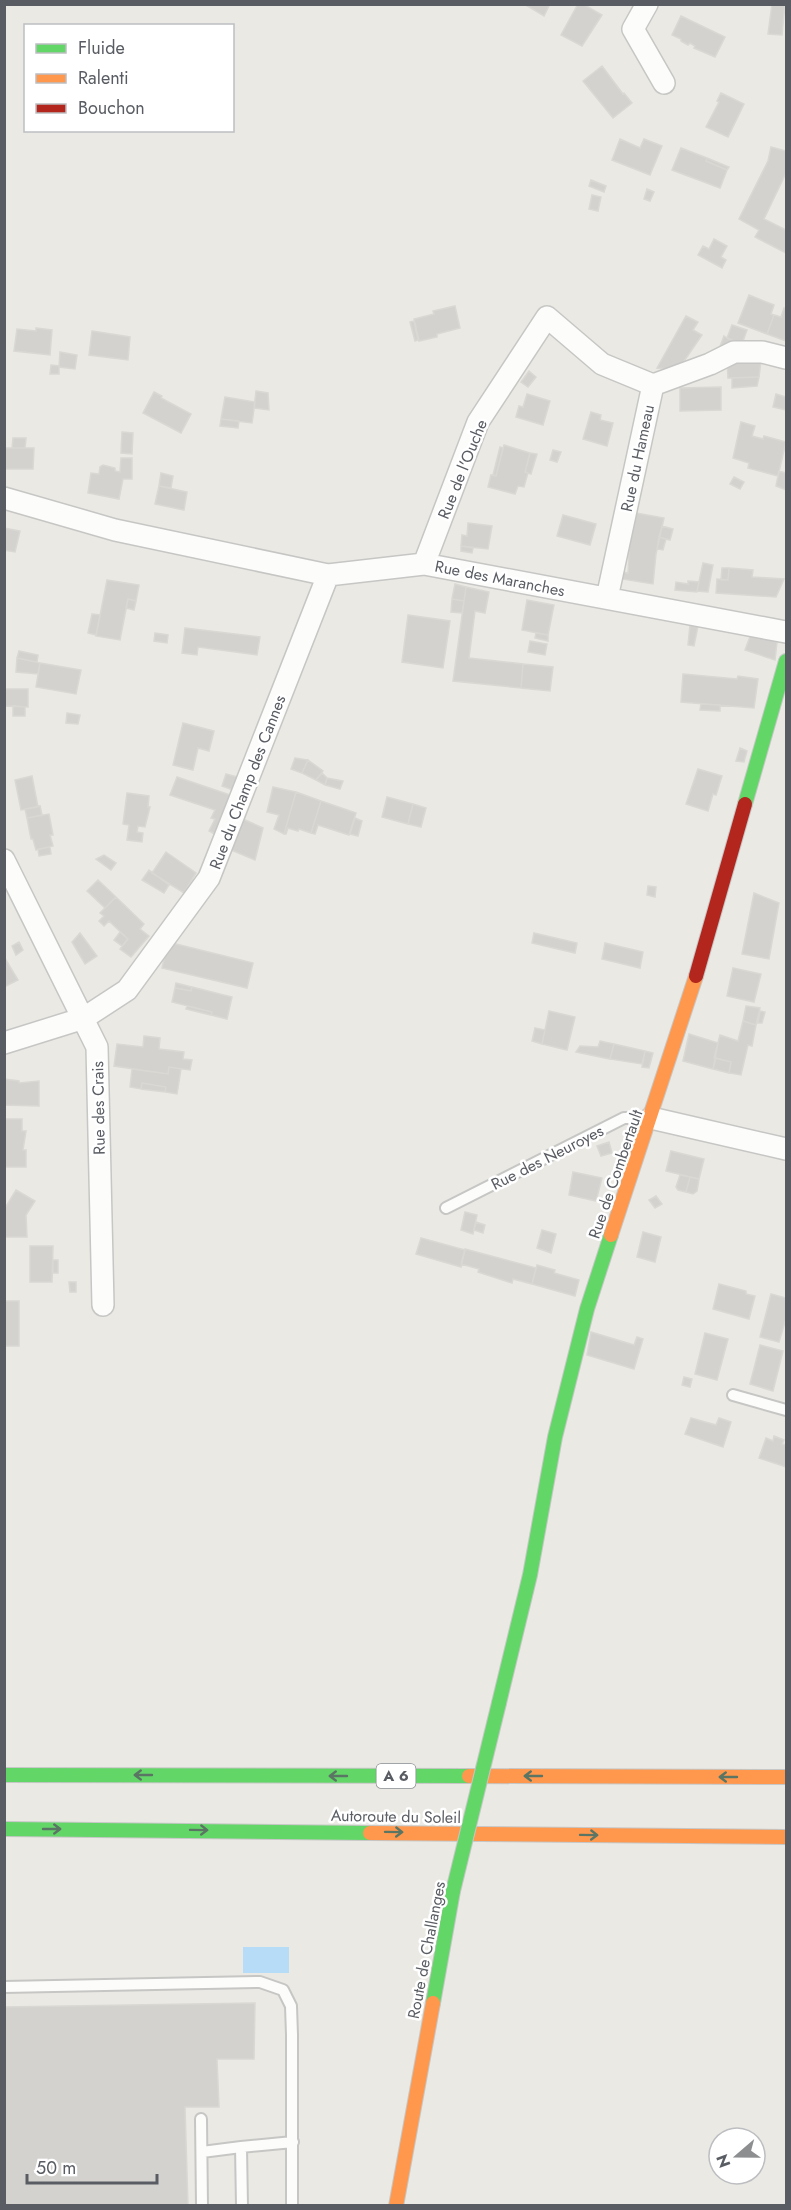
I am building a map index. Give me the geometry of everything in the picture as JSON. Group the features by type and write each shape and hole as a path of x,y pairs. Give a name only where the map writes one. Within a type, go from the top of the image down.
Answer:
{"main road":[{"name":"Rue de Combertault","path":"499,1703 530,1575 555,1437 587,1309 698,971 786,661"},
{"name":"Route de Challanges","path":"396,2205 453,1891 499,1703"},
{"name":"A 6","path":"4,1775 786,1777"},
{"name":"Autoroute du Soleil","path":"4,1829 786,1837"}],"street":[{"path":"647,4 633,29 664,83"},
{"name":"Rue de l'Ouche","path":"424,564 478,422 547,317 602,364 653,385"},
{"name":"Rue du Hameau","path":"606,598 653,385 734,352 762,352 786,358"},
{"name":"Rue des Maranches","path":"4,498 115,530 328,575 424,564 786,632"},
{"name":"Rue du Champ des Cannes","path":"4,1043 84,1018 127,990 209,878 328,575"},
{"name":"Rue des Crais","path":"4,860 97,1047 103,1305"},
{"path":"651,1118 786,1149"}],"lane":[{"name":"Rue des Neuroyes","path":"446,1208 624,1118 651,1118"},
{"path":"733,1395 786,1410"},
{"path":"4,1987 260,1982 283,1990 291,2006 292,2205"},
{"path":"201,2119 202,2205"},
{"path":"202,2152 293,2142"},
{"path":"241,2147 242,2205"}],"water":[{"path":"243,1947 289,1947 289,1973 243,1973"}],"building":[{"path":"524,4 550,4 544,16"},
{"path":"578,4 583,4 602,15 582,46 561,35"},
{"path":"772,4 785,4 782,35 768,34"},
{"path":"681,16 725,37 715,57 672,35"},
{"path":"602,66 632,103 613,118 583,81"},
{"path":"721,93 744,104 728,137 706,127 719,102 717,101"},
{"path":"620,139 640,148 644,139 662,146 650,175 612,160"},
{"path":"771,147 786,151 786,173 764,219 786,230 786,253 755,237 759,230 739,219 768,161"},
{"path":"681,148 707,158 706,161 727,170 720,188 672,170"},
{"path":"707,158 729,167 727,170 706,161"},
{"path":"591,180 606,186 604,192 589,186"},
{"path":"647,189 654,192 650,201 644,199"},
{"path":"592,195 601,197 598,211 589,209"},
{"path":"714,239 727,246 721,257 726,260 722,268 698,255 703,246 709,249"},
{"path":"749,295 774,305 771,314 774,315 767,334 738,323"},
{"path":"455,306 460,328 419,341 414,319 434,314 433,311"},
{"path":"784,308 786,309 786,341 767,334 774,315 781,317"},
{"path":"686,316 698,322 693,330 702,335 678,370 657,368"},
{"path":"414,321 418,340 415,341 410,322"},
{"path":"732,325 747,330 742,344 727,338"},
{"path":"36,328 52,330 50,355 14,351 17,329 36,331"},
{"path":"92,331 130,337 128,360 89,355"},
{"path":"724,336 727,338 742,344 719,349"},
{"path":"60,352 77,355 75,369 59,367"},
{"path":"761,361 759,377 728,378 727,362"},
{"path":"51,365 59,366 59,374 50,374"},
{"path":"529,371 536,377 528,387 521,382"},
{"path":"759,377 757,386 732,388 732,378"},
{"path":"721,387 721,410 680,411 680,388"},
{"path":"256,391 268,393 269,410 254,408"},
{"path":"154,392 191,414 181,433 143,413"},
{"path":"527,394 550,401 543,425 516,417 519,406 523,407"},
{"path":"776,394 786,397 786,410 773,407"},
{"path":"225,397 255,402 252,423 221,419"},
{"path":"591,412 601,415 600,420 613,423 607,446 583,439"},
{"path":"221,419 239,421 238,428 220,426"},
{"path":"741,422 755,426 752,436 763,439 764,436 786,442 778,476 748,468 749,463 733,458"},
{"path":"122,432 133,433 132,454 121,453"},
{"path":"13,438 26,438 25,448 12,448"},
{"path":"504,445 530,453 524,487 518,486 515,494 488,487 491,475 496,476"},
{"path":"500,447 503,448 496,476 493,475"},
{"path":"4,448 34,448 33,469 4,469"},
{"path":"553,450 561,452 557,462 550,460"},
{"path":"530,453 537,454 531,474 525,472"},
{"path":"121,458 132,458 132,479 123,479 119,499 88,493 91,473 99,474 100,467 103,465 120,472"},
{"path":"779,471 786,473 786,490 776,486"},
{"path":"161,473 173,476 171,488 159,486"},
{"path":"734,477 744,482 740,489 730,484"},
{"path":"159,486 187,492 184,510 155,504"},
{"path":"636,513 664,518 656,554 653,584 622,579 623,572 628,573 629,552 627,552"},
{"path":"563,515 596,524 590,545 557,536"},
{"path":"468,523 492,526 488,549 461,546 462,535 467,536"},
{"path":"662,526 673,529 670,540 659,537"},
{"path":"4,528 20,531 15,552 4,550"},
{"path":"659,537 666,539 663,550 657,549"},
{"path":"461,546 473,548 472,553 461,551"},
{"path":"703,563 713,565 708,592 697,591"},
{"path":"722,568 729,568 728,580 721,580"},
{"path":"729,568 753,570 752,577 784,579 776,597 716,593 717,579 728,580"},
{"path":"107,580 139,585 136,601 128,599 120,640 96,636"},
{"path":"688,581 699,582 697,592 675,590 676,582 688,584"},
{"path":"455,584 466,587 464,601 452,599"},
{"path":"466,587 489,592 485,613 475,611 469,658 523,664 521,688 453,681"},
{"path":"128,599 136,601 134,610 126,608"},
{"path":"452,599 464,601 462,613 451,612"},
{"path":"527,600 554,605 548,635 522,630"},
{"path":"92,614 100,615 96,635 88,633"},
{"path":"408,615 450,621 443,668 402,662"},
{"path":"690,625 698,626 694,646 688,645"},
{"path":"185,628 260,637 257,655 198,647 197,655 182,653"},
{"path":"155,633 168,635 167,643 154,641"},
{"path":"536,633 548,635 548,641 535,638"},
{"path":"751,634 777,642 775,660 745,650"},
{"path":"530,641 547,644 545,655 528,652"},
{"path":"19,651 38,655 37,662 17,658"},
{"path":"17,658 40,663 38,674 16,672"},
{"path":"40,663 81,670 76,694 36,687"},
{"path":"523,664 553,667 550,691 521,688"},
{"path":"683,674 758,679 754,708 681,702"},
{"path":"5,689 28,689 28,707 4,706"},
{"path":"701,704 720,705 720,711 700,710"},
{"path":"13,706 25,707 25,716 13,716"},
{"path":"67,713 80,715 78,724 66,723"},
{"path":"183,723 214,731 209,751 198,748 193,770 173,765"},
{"path":"740,748 747,751 744,762 736,761"},
{"path":"295,758 308,760 302,773 291,769"},
{"path":"308,760 323,771 316,780 302,773"},
{"path":"698,769 722,776 708,811 686,804"},
{"path":"322,773 327,778 325,785 316,780"},
{"path":"226,774 241,778 236,791 222,786"},
{"path":"32,776 38,807 21,810 15,780"},
{"path":"177,777 233,796 216,835 209,831 215,819 211,818 215,810 170,795"},
{"path":"327,778 343,781 340,789 325,785"},
{"path":"273,787 296,792 284,834 274,829 279,815 267,812"},
{"path":"296,792 321,801 311,833 288,828 284,834"},
{"path":"127,793 149,796 148,807 150,807 145,827 138,826 137,832 143,833 142,842 127,840 129,825 123,824"},
{"path":"387,797 413,804 408,824 382,817"},
{"path":"321,801 356,813 349,835 318,825 315,834 311,833"},
{"path":"413,804 426,808 421,827 408,824"},
{"path":"40,806 42,815 27,818 25,809"},
{"path":"49,814 53,846 36,850 33,839 31,839 27,818"},
{"path":"355,818 362,821 358,836 350,834"},
{"path":"243,819 263,828 255,860 229,849"},
{"path":"50,847 51,854 39,856 38,849"},
{"path":"166,852 196,873 184,893 152,873"},
{"path":"104,855 116,863 111,870 96,859"},
{"path":"149,870 169,885 164,893 142,880"},
{"path":"98,880 116,897 105,908 87,891"},
{"path":"648,886 656,887 655,897 647,895"},
{"path":"754,893 779,903 769,959 742,954"},
{"path":"116,897 144,924 140,929 149,936 131,957 120,949 128,939 109,921 104,926 99,921 104,916 100,913"},
{"path":"120,932 128,939 122,946 114,940"},
{"path":"80,933 97,956 85,964 72,942"},
{"path":"534,933 577,943 575,953 532,943"},
{"path":"19,942 23,950 16,955 12,946"},
{"path":"168,942 253,963 247,988 162,968"},
{"path":"605,943 643,952 640,968 602,959"},
{"path":"6,960 18,980 4,987 4,961"},
{"path":"733,968 761,974 754,1002 727,996"},
{"path":"176,983 192,987 191,991 175,988"},
{"path":"192,987 232,997 227,1019 211,1015 212,1012 172,1002 175,988 191,991"},
{"path":"187,1006 212,1012 211,1015 186,1009"},
{"path":"746,1006 760,1008 756,1025 743,1021"},
{"path":"549,1011 575,1017 567,1050 542,1044"},
{"path":"760,1011 765,1012 762,1023 758,1023"},
{"path":"743,1021 756,1025 752,1046 748,1045 741,1075 729,1073 731,1062 714,1058 720,1035 738,1041"},
{"path":"535,1028 545,1030 542,1044 532,1041"},
{"path":"689,1034 718,1043 713,1069 683,1061"},
{"path":"144,1036 160,1038 159,1049 184,1052 183,1059 192,1060 190,1070 169,1067 168,1074 114,1066 117,1044 143,1047"},
{"path":"600,1041 614,1044 610,1059 576,1052 580,1046 598,1047"},
{"path":"614,1044 645,1051 642,1064 610,1059"},
{"path":"645,1051 653,1053 649,1068 642,1067"},
{"path":"716,1058 731,1062 729,1073 713,1069"},
{"path":"169,1067 181,1069 177,1094 165,1092 166,1087 142,1083 141,1089 130,1087 132,1069 168,1074"},
{"path":"4,1079 19,1081 19,1083 39,1081 39,1106 4,1105"},
{"path":"142,1083 166,1087 165,1092 141,1089"},
{"path":"4,1119 22,1119 22,1131 26,1131 23,1150 26,1150 26,1167 4,1167"},
{"path":"609,1142 612,1153 601,1156 597,1146"},
{"path":"671,1151 704,1159 699,1179 666,1171"},
{"path":"573,1172 602,1178 596,1201 569,1195"},
{"path":"680,1175 690,1177 686,1192 676,1187"},
{"path":"690,1177 699,1179 697,1191 693,1194 686,1192"},
{"path":"16,1190 35,1201 26,1215 27,1237 5,1237 5,1208"},
{"path":"656,1196 662,1204 655,1208 649,1200"},
{"path":"465,1212 477,1215 473,1234 461,1230"},
{"path":"476,1222 485,1225 483,1233 474,1230"},
{"path":"542,1230 556,1234 551,1253 537,1248"},
{"path":"643,1232 661,1237 655,1262 637,1257"},
{"path":"421,1238 465,1250 461,1267 416,1254"},
{"path":"30,1246 53,1246 52,1282 30,1282"},
{"path":"465,1249 536,1268 532,1284 513,1279 512,1283 461,1264"},
{"path":"53,1260 58,1260 58,1273 53,1273"},
{"path":"537,1265 555,1270 554,1273 579,1280 575,1296 532,1284"},
{"path":"69,1282 76,1282 76,1292 70,1292"},
{"path":"719,1284 746,1291 746,1294 755,1296 749,1319 713,1309"},
{"path":"771,1294 786,1298 786,1319 779,1342 760,1337"},
{"path":"4,1301 19,1301 19,1346 4,1346"},
{"path":"591,1332 634,1345 637,1337 643,1339 634,1369 587,1355"},
{"path":"705,1333 728,1339 717,1380 695,1374"},
{"path":"760,1345 783,1351 773,1391 750,1384"},
{"path":"684,1377 692,1379 690,1387 682,1385"},
{"path":"691,1418 716,1425 719,1418 731,1422 723,1447 685,1434"},
{"path":"774,1436 784,1440 782,1444 786,1445 786,1467 759,1458 766,1438 773,1441"},
{"path":"255,2003 254,2059 217,2059 219,2107 185,2107 188,2206 4,2206 4,2007"}],"traffic: fast":[{"path":"745,804 786,661"},
{"path":"499,1703 530,1575 555,1437 587,1309 611,1235"},
{"path":"453,1891 499,1703"},
{"path":"4,1775 469,1776"},
{"path":"4,1829 370,1833"},
{"path":"433,2003 453,1891"}],"traffic: slow":[{"path":"611,1235 696,976"},
{"path":"469,1776 786,1777"},
{"path":"370,1833 786,1837"},
{"path":"396,2206 433,2003"}],"traffic: jam":[{"path":"696,976 745,804"}]}
